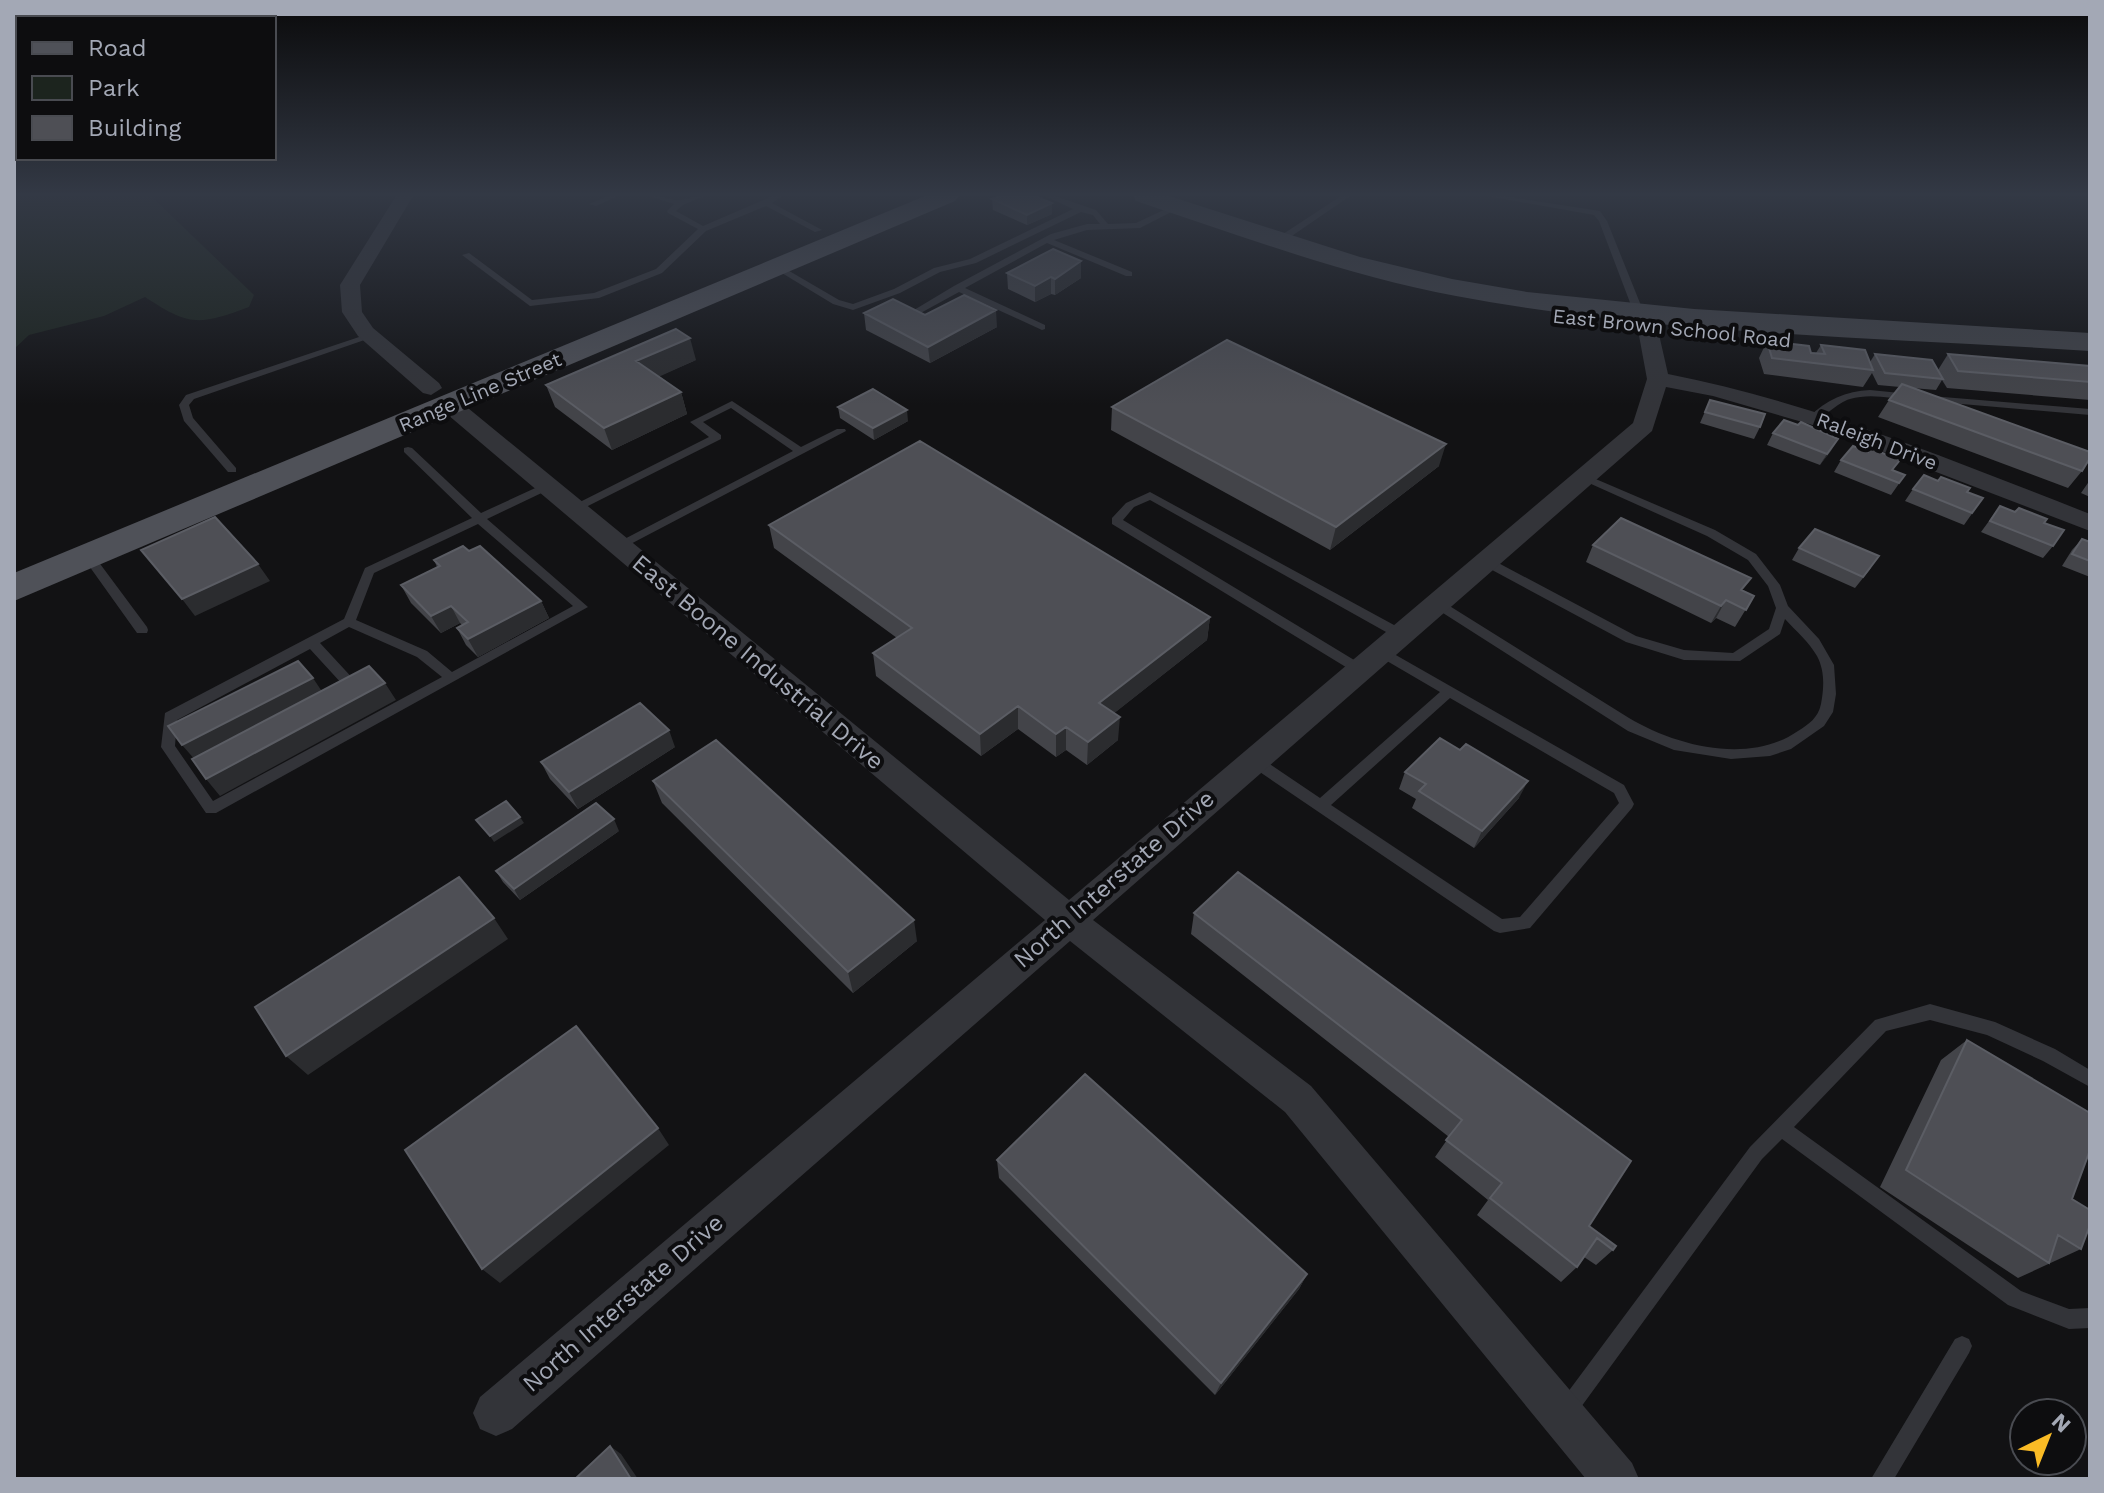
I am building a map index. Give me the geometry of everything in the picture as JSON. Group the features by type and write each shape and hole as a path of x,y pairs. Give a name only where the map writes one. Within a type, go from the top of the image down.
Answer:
{"main road":[{"name":"Range Line Street","path":"14,588 324,457 589,323 730,266"},
{"name":"Range Line Street","path":"14,559 232,470 440,396 779,266"},
{"name":"East Brown School Road","path":"1316,266 1375,284 1488,308 2090,362"},
{"name":"East Brown School Road","path":"1363,266 1452,287 1644,321 2090,342"}],"street":[{"name":"East Boone Industrial Drive","path":"362,266 350,285 352,312 371,336 1067,919 1298,1099 1616,1479"},
{"name":"North Interstate Drive","path":"496,1413 1644,426 1658,379 1644,321"},
{"name":"Raleigh Drive","path":"1658,379 1718,389 1814,417 2090,523"}],"lane":[{"path":"480,266 530,303 596,296 659,271 665,266"},
{"path":"776,267 836,302 853,307 897,291 937,270 954,266"},
{"path":"914,313 999,266"},
{"path":"1109,266 1129,274"},
{"path":"1621,266 1644,321"},
{"path":"957,288 1042,327"},
{"path":"232,470 188,419 184,405 190,397 371,336"},
{"path":"1814,417 1830,402 1852,394 1875,393 2090,412"},
{"path":"1945,400 1966,414"},
{"path":"574,508 717,437 695,422 732,404 801,452"},
{"path":"619,545 841,431"},
{"path":"408,450 479,518 582,607 211,809 168,747 170,717 349,622 369,571 479,518 548,486"},
{"path":"1436,603 1538,670 1660,740 1710,752 1751,753 1790,746 1825,716 1833,682 1826,657 1782,608 1774,585 1752,557 1711,533 1584,477"},
{"path":"1253,760 1500,926 1524,923 1627,804 1619,789 1380,651 1150,495 1130,505 1116,521 1380,651"},
{"path":"88,556 142,630"},
{"path":"1485,561 1631,639 1684,655 1735,658 1775,631 1782,608"},
{"path":"349,622 422,654 451,678"},
{"path":"311,642 352,686 338,694"},
{"path":"1322,805 1448,692"},
{"path":"187,774 201,767"},
{"path":"1563,1414 1756,1153 1881,1025 1930,1012 1989,1028 2049,1055 2090,1079"},
{"path":"1781,1128 2015,1298 2069,1319 2090,1318"},
{"path":"1882,1479 1962,1346"}],"green space":[{"path":"14,266 223,266 254,295 249,307 205,320 184,318 145,297 104,316 29,335 14,349"}],"building":[{"path":"1021,266 1074,266 1055,279 1051,277 1035,286 1007,273"},
{"path":"964,295 996,310 928,347 864,313 893,299 925,315"},
{"path":"676,329 690,338 636,361 681,392 604,428 546,385"},
{"path":"1227,340 1446,444 1336,527 1112,407"},
{"path":"1767,341 1809,346 1811,353 1825,354 1821,345 1865,350 1873,370 1772,358"},
{"path":"1875,354 1932,360 1943,379 1885,373"},
{"path":"1948,354 2090,366 2090,382 1958,371"},
{"path":"1902,384 2090,452 2090,458 2082,471 1889,400"},
{"path":"873,389 907,410 873,428 838,407"},
{"path":"1710,400 1765,414 1760,427 1705,412"},
{"path":"1784,420 1798,425 1801,422 1838,439 1827,454 1773,433"},
{"path":"920,441 1210,617 1099,703 1120,717 1088,742 1066,727 1056,734 1018,706 980,734 873,653 912,628 769,525"},
{"path":"1853,446 1868,452 1870,448 1900,460 1892,470 1905,475 1899,483 1841,460"},
{"path":"1924,475 1938,481 1941,477 1970,488 1967,492 1983,498 1972,513 1913,489"},
{"path":"2000,506 2015,512 2019,508 2047,519 2044,523 2064,530 2053,546 1990,521"},
{"path":"215,517 258,564 182,599 141,550"},
{"path":"1621,518 1751,578 1741,590 1754,596 1746,610 1726,600 1721,606 1593,545"},
{"path":"1815,529 1879,556 1863,577 1799,548"},
{"path":"2082,539 2090,542 2090,561 2072,554"},
{"path":"463,546 469,551 480,546 541,601 468,639 457,628 468,622 451,606 431,616 401,585 440,566 434,560"},
{"path":"298,661 313,678 182,745 168,726"},
{"path":"369,666 385,683 206,779 192,759"},
{"path":"640,703 669,730 569,792 541,762"},
{"path":"1440,738 1460,750 1466,744 1528,781 1482,831 1419,791 1426,784 1405,772"},
{"path":"716,740 914,920 848,972 653,781"},
{"path":"506,801 520,817 490,836 476,820"},
{"path":"596,803 614,819 514,889 496,871"},
{"path":"1238,872 1631,1161 1589,1226 1616,1246 1613,1250 1597,1238 1577,1267 1490,1198 1502,1183 1446,1140 1462,1120 1194,913"},
{"path":"459,877 494,918 286,1056 255,1007"},
{"path":"576,1026 658,1128 482,1269 405,1150"},
{"path":"1967,1040 2090,1113 2090,1150 2072,1199 2090,1210 2090,1225 2081,1249 2058,1235 2049,1263 1906,1170"},
{"path":"1085,1074 1307,1274 1221,1383 997,1160"},
{"path":"610,1446 631,1479 575,1479"}]}
